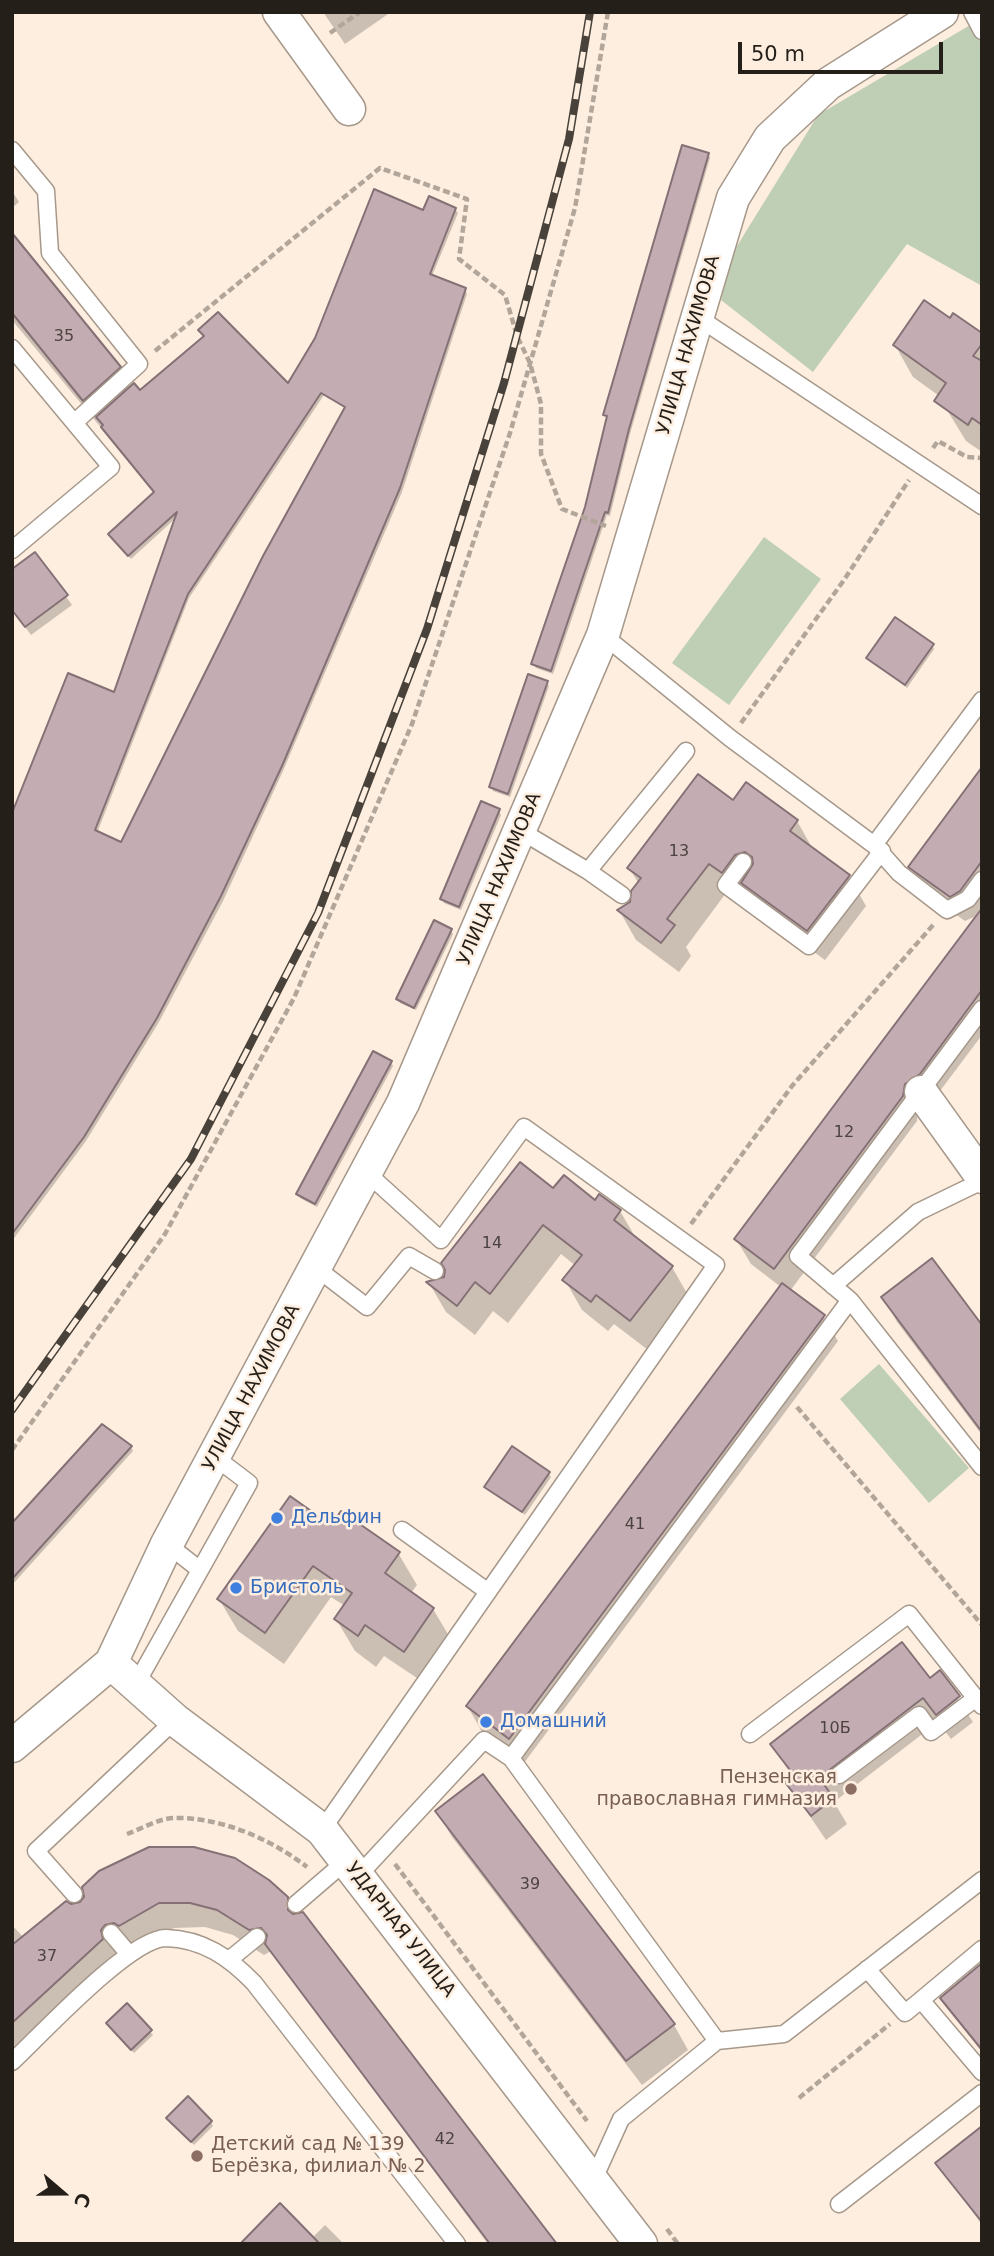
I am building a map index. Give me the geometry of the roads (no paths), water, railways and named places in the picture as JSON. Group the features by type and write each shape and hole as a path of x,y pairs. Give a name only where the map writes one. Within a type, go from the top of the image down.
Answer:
{"street":[{"path":"279,12 349,109"},
{"name":"УЛИЦА НАХИМОВА","path":"12,1746 111,1663 167,1544 216,1458 403,1102 603,635 733,198 769,138 828,84 942,12"},
{"path":"921,1092 982,1179"},
{"name":"УДАРНАЯ УЛИЦА","path":"111,1663 175,1720 322,1830 343,1872 593,2180 652,2233"}],"lane":[{"path":"972,12 982,31"},
{"path":"12,150 46,191 50,253 139,364 75,422"},
{"path":"696,316 982,506"},
{"path":"12,348 111,467 12,550"},
{"path":"603,635 730,738 878,848 899,873 947,910 968,900 982,880"},
{"path":"743,862 726,885 809,946 982,699"},
{"path":"588,871 686,751"},
{"path":"521,831 622,895"},
{"path":"982,1009 798,1256 850,1300 982,1467"},
{"path":"322,1830 716,1265 524,1127 441,1240 368,1173"},
{"path":"833,1286 918,1213 982,1179"},
{"path":"315,1267 367,1307 409,1256 435,1270"},
{"path":"511,1758 850,1300"},
{"path":"135,1686 249,1483 216,1458"},
{"path":"402,1530 487,1591"},
{"path":"167,1544 200,1570"},
{"path":"750,1734 909,1614 979,1702 931,1732 919,1715 839,1775"},
{"path":"74,1894 36,1851 175,1720"},
{"path":"296,1904 343,1872 384,1850 484,1740 511,1758 717,2041"},
{"path":"593,2180 621,2119 717,2041 783,2034 982,1880"},
{"path":"111,1933 128,1953"},
{"path":"230,1959 257,1937"},
{"path":"12,2062 128,1953 164,1938 203,1945 230,1959 254,1983 457,2244"},
{"path":"867,1969 905,2013 982,1950"},
{"path":"921,2000 982,2072"},
{"path":"839,2204 982,2093"}],"railway":[{"path":"12,1410 191,1159 318,913 427,629 504,383 569,139 590,12"}],"place":[{"name":"Дельфин","path":"277,1518"},
{"name":"Бристоль","path":"236,1588"},
{"name":"Домашний","path":"486,1722"},
{"name":"Пензенская православная гимназия","path":"851,1789"},
{"name":"Детский сад № 139 Берёзка, филиал № 2","path":"197,2156"}]}
